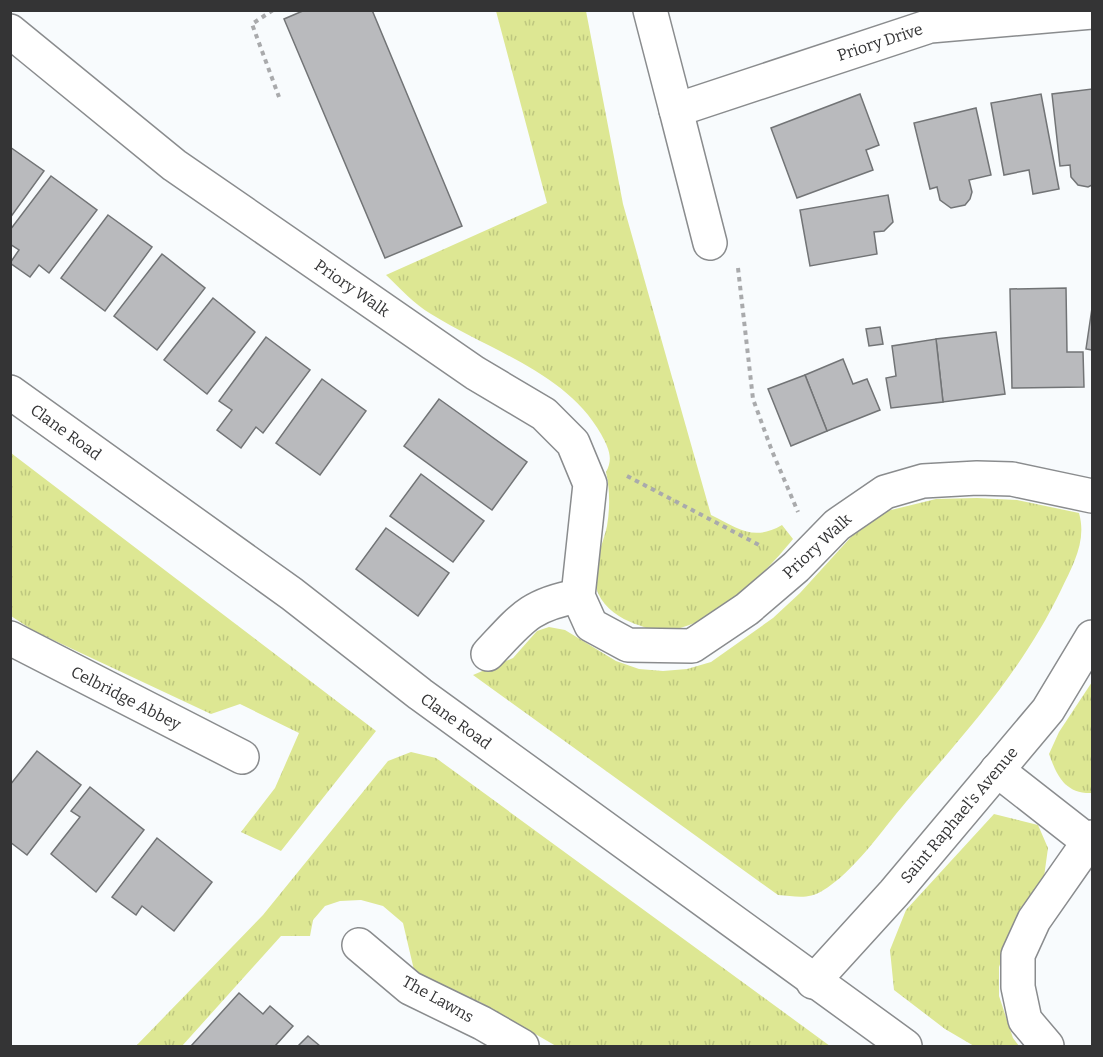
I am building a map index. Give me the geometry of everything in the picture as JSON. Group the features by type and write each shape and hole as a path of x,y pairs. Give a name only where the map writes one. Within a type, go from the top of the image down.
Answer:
{"street":[{"path":"650,10 710,243"},
{"name":"Priory Drive","path":"676,110 930,26 1092,12"},
{"name":"Priory Walk","path":"10,31 174,165 475,373 544,414 573,443 590,484 578,596 591,625 628,645 692,646 747,609 857,509 885,492 923,481 950,478 1012,479 1092,496"},
{"name":"Clane Road","path":"10,392 292,594 420,694 905,1047"},
{"path":"488,654 525,614 549,601 578,596"},
{"name":"Saint Raphael's Avenue","path":"813,982 894,892 1048,710 1092,637"},
{"name":"Celbridge Abbey","path":"10,638 242,757"},
{"path":"997,770 1091,839 1035,920 1018,955 1018,987 1024,1020 1047,1047"},
{"name":"The Lawns","path":"359,945 410,988 482,1023 522,1047"}],"path":[{"path":"273,10 252,24 279,97"},
{"path":"738,265 753,399 772,452 799,515"},
{"path":"581,464 604,464 753,541 795,567"}],"green space":[{"path":"496,11 586,11 623,204 711,515 754,533 772,530 782,525 793,539 751,584 715,612 696,623 676,629 657,631 649,629 619,616 601,599 595,576 597,559 608,519 609,492 606,472 610,457 604,439 586,413 568,394 547,378 425,310 386,275 547,203"},
{"path":"11,453 376,731 281,851 241,832 275,788 299,733 240,704 211,714 34,631 11,616"},
{"path":"936,499 1017,500 1079,513 1081,533 1078,553 1045,620 991,701 856,862 834,883 817,894 801,897 778,895 473,675 513,658 537,631 549,627 565,630 616,661 639,669 663,671 687,669 711,662 773,618 800,593 851,537 887,511"},
{"path":"1092,682 1092,793 1083,793 1063,782 1049,754 1059,732"},
{"path":"411,752 436,758 830,1046 556,1046 480,1002 438,989 414,970 403,923 383,906 361,900 340,901 325,906 313,920 310,936 281,936 182,1046 136,1046 263,915 388,761"},
{"path":"994,814 1038,825 1048,848 1044,877 1011,935 999,967 999,996 1013,1038 1019,1046 974,1046 945,1029 894,990 890,950 906,910"}],"building":[{"path":"305,10 372,10 462,226 385,258 284,19"},
{"path":"1092,89 1092,185 1088,187 1078,185 1071,177 1070,165 1060,166 1052,94"},
{"path":"860,94 879,145 866,150 873,170 797,198 771,128"},
{"path":"1041,94 1059,189 1033,194 1029,170 1004,175 991,103"},
{"path":"976,108 991,175 969,180 972,192 970,199 965,205 951,208 940,200 937,187 930,189 914,123"},
{"path":"10,147 44,171 10,218"},
{"path":"51,176 97,210 49,273 39,265 30,277 10,263 19,250 10,244 10,230"},
{"path":"888,195 893,222 884,231 874,232 877,254 810,266 800,210"},
{"path":"108,215 152,247 105,311 61,278"},
{"path":"162,254 205,288 157,350 114,316"},
{"path":"1066,288 1067,352 1083,352 1084,387 1012,388 1010,289"},
{"path":"213,298 255,332 207,394 164,360"},
{"path":"1092,308 1092,350 1086,349"},
{"path":"880,327 883,344 869,346 866,329"},
{"path":"996,332 1005,394 943,402 936,339"},
{"path":"266,337 310,370 263,433 256,427 241,448 217,430 232,410 219,401"},
{"path":"936,339 943,402 891,408 886,378 896,376 892,346"},
{"path":"843,359 853,384 867,379 880,410 827,431 805,375"},
{"path":"805,375 827,431 791,446 768,389"},
{"path":"322,379 366,411 320,475 276,443"},
{"path":"439,399 527,462 492,510 404,446"},
{"path":"421,474 484,521 453,562 390,516"},
{"path":"386,528 449,573 418,616 356,569"},
{"path":"37,751 81,785 27,855 10,842 10,785"},
{"path":"90,787 144,830 96,892 51,854 80,817 71,811"},
{"path":"157,838 212,882 174,931 142,906 136,915 112,897"},
{"path":"239,993 263,1014 270,1006 293,1026 275,1046 191,1046"},
{"path":"308,1036 320,1046 298,1046"}]}
